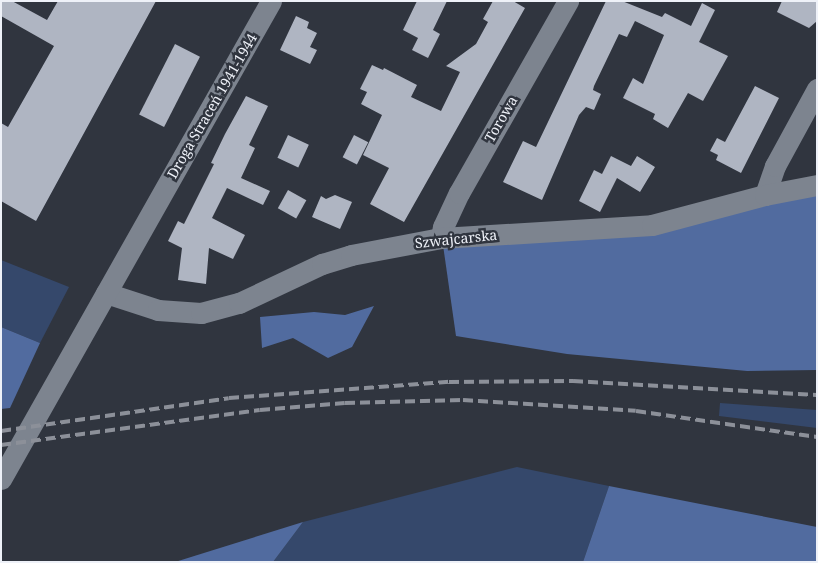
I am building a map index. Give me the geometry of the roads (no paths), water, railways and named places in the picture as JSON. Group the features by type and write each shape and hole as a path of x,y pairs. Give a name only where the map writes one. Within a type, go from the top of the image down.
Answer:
{"street":[{"name":"Droga Straceń 1941-1944","path":"1,479 271,1"},
{"name":"Torowa","path":"441,238 442,227 459,193 568,1"},
{"path":"764,195 775,166 817,89"},
{"name":"Szwajcarska","path":"106,293 145,308 201,313 239,303 339,259 441,238 652,225 764,195 817,185"}],"railway":[{"path":"1,431 229,398 449,382 573,381 817,395"},
{"path":"1,445 260,410 345,403 463,400 636,411 817,437"}]}
